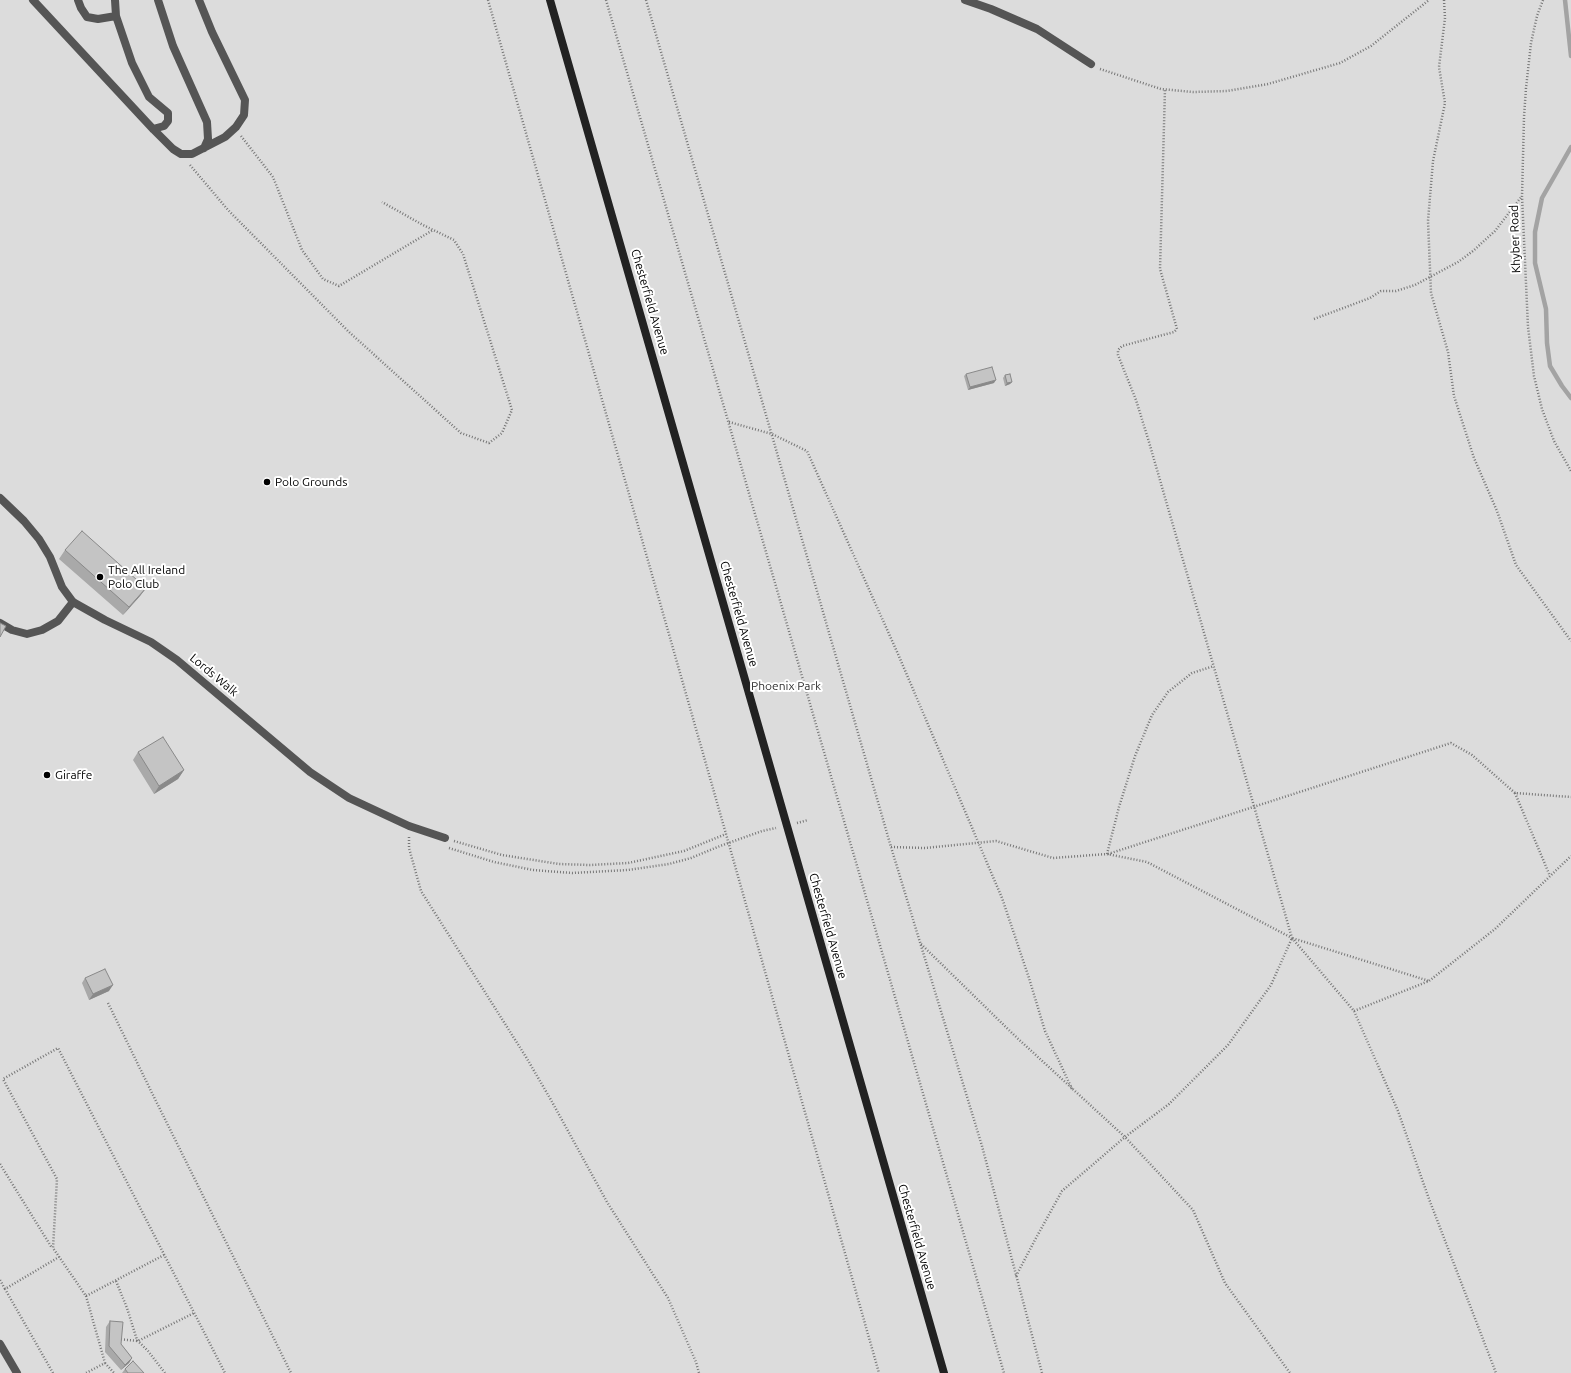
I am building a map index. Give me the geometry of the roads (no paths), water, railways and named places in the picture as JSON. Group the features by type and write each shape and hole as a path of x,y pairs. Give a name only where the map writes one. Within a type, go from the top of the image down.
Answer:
{"street":[{"path":"33,0 153,129 180,154 192,154 225,137 234,129 244,114 245,100 212,32 199,0"},
{"path":"78,0 80,8 86,17 98,19 116,16"},
{"path":"116,0 116,16 132,64 149,97 168,113 168,121 164,126 153,129"},
{"path":"158,0 173,46 207,122 208,139 204,148"},
{"name":"Chesterfield Avenue","path":"550,0 944,1373"},
{"path":"965,0 991,9 1037,29 1091,64"},
{"name":"Lords Walk","path":"0,498 24,521 39,539 50,557 62,587 73,602 105,620 151,642 177,660 310,772 343,794 387,816 445,838"},
{"path":"0,623 12,630 27,634 42,630 58,621 73,602"},
{"path":"0,1344 17,1373"}],"waterway":[{"path":"1565,0 1571,56"},
{"path":"1571,147 1542,198 1535,232 1535,263 1546,309 1547,343 1550,366 1571,398"}],"place":[{"name":"Polo Grounds","path":"267,482"},
{"name":"The All Ireland Polo Club","path":"100,577"},
{"name":"Giraffe","path":"47,775"}],"park label":[{"name":"Phoenix Park","path":"786,686"}]}
